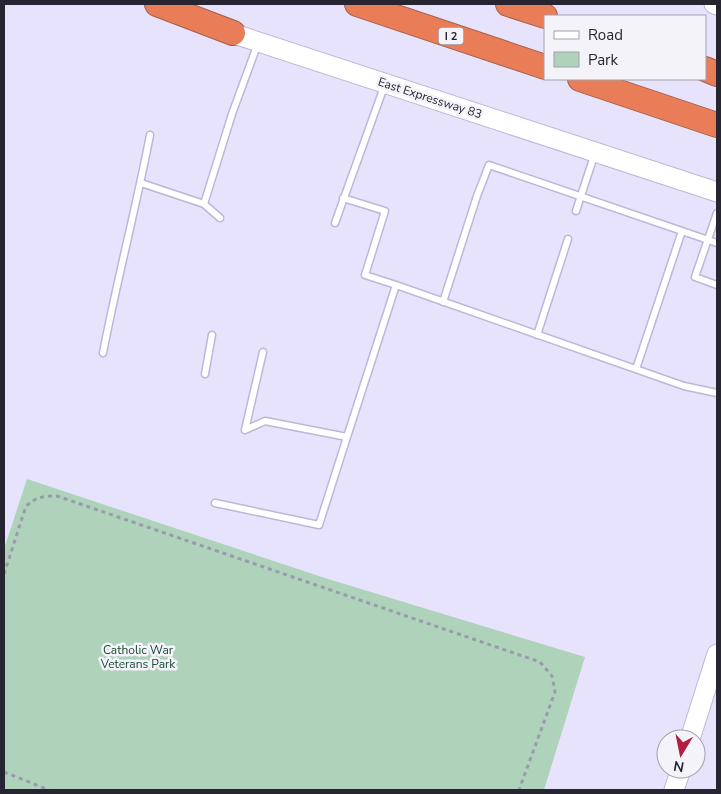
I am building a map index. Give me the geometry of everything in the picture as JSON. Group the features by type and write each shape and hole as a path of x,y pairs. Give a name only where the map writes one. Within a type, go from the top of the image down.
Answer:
{"highway":[{"path":"157,4 233,33"},
{"name":"I 2","path":"357,4 544,67"},
{"path":"508,4 544,16"},
{"path":"583,80 717,125"}],"main road":[{"name":"East Expressway 83","path":"143,4 717,192"},
{"path":"693,729 717,654"}],"lane":[{"path":"204,204 232,114 258,41"},
{"path":"335,223 386,83"},
{"path":"103,353 150,135"},
{"path":"576,211 595,151"},
{"path":"443,302 477,196 489,165 717,243"},
{"path":"141,183 204,204 220,218"},
{"path":"343,198 385,211 365,275 684,386 717,393"},
{"path":"717,213 694,278 717,286"},
{"path":"636,369 682,231"},
{"path":"538,334 568,239"},
{"path":"215,503 319,525 396,285"},
{"path":"205,374 212,335"},
{"path":"263,352 245,430 265,421 347,438"}],"path":[{"path":"4,574 26,506 43,496 57,496 540,662 552,676 555,692 519,790"},
{"path":"4,772 48,790"}],"green space":[{"name":"Catholic War Veterans Park","path":"27,479 328,579 585,657 544,790 4,790 4,549"}]}
